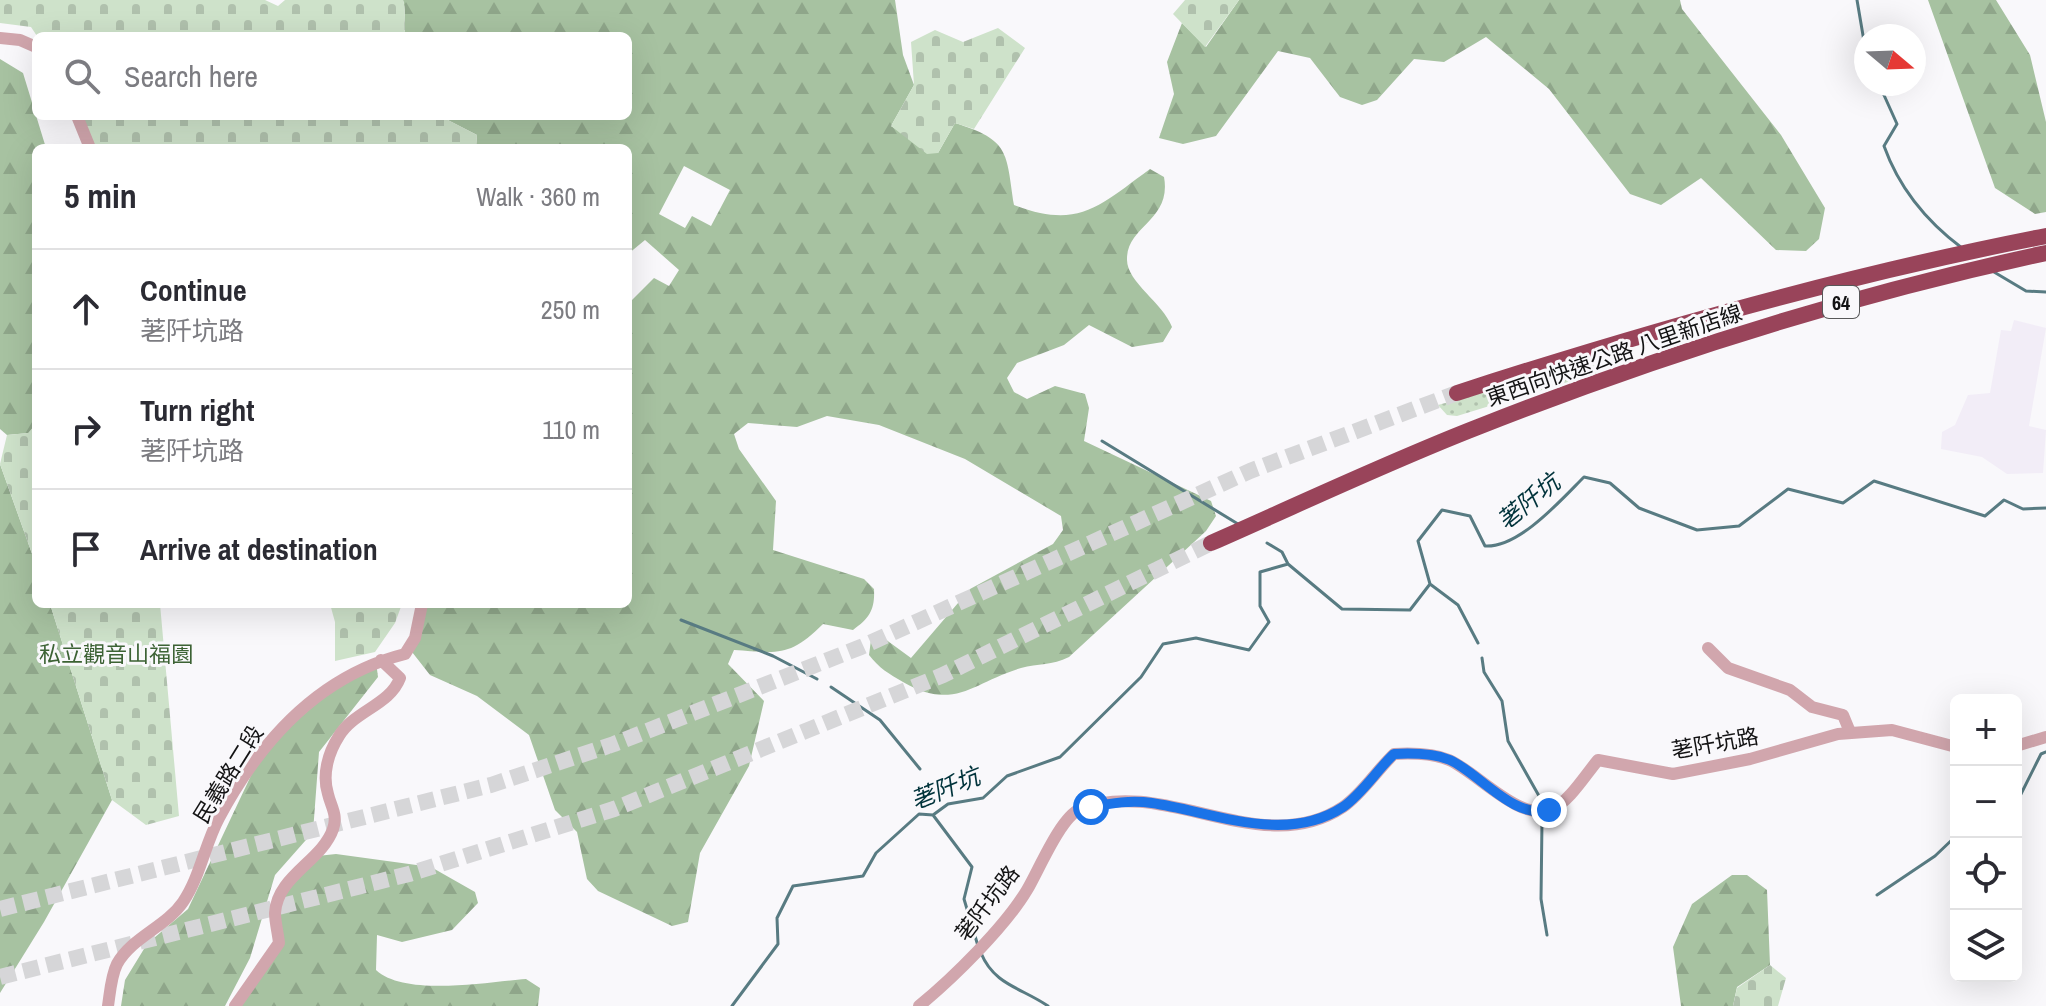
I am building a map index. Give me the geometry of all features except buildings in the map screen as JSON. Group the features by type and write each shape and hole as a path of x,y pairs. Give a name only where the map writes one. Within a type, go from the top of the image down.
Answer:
{"highway":[{"name":"東西向快速公路 八里新店線","path":"1457,393 1696,318 1849,277 2046,236"},
{"name":"東西向快速公路 八里新店線","path":"1211,543 1475,428 1640,366 1815,309 1929,278 2046,253"}],"street":[{"path":"0,38 20,40 32,45"},
{"path":"79,120 88,144"},
{"name":"民義路二段","path":"108,1006 117,965 135,943 180,907 218,818 292,714 328,686 381,660 405,654 415,638 421,608"},
{"path":"1708,648 1728,668 1790,690 1812,707 1843,715 1850,732"},
{"path":"235,1006 279,943 275,913 279,897 330,838 335,811 325,780 329,756 339,735 350,721 396,689 400,678 381,660"},
{"name":"荖阡坑路","path":"919,1006 975,951 1025,894 1066,821 1077,810 1123,801 1153,803 1240,824 1316,820 1345,806 1394,754 1416,753 1446,758 1519,806 1542,812 1555,808 1598,760 1673,774 1850,732 1892,730 1950,745"},
{"path":"2022,744 2046,737"}],"shaded area":[{"path":"2014,320 2046,328 2029,426 2046,430 2043,473 2007,474 1982,457 1941,449 1942,432 1955,425 1968,395 1990,393 2001,330 2011,331"}],"green space":[{"path":"0,0 265,0 278,6 285,0 403,0 405,9 405,32 34,32 31,27 0,23"},
{"path":"403,0 895,0 903,55 914,85 891,126 938,153 955,123 986,136 1002,150 1014,205 1036,212 1056,215 1087,210 1116,194 1150,169 1164,177 1165,192 1161,204 1133,239 1127,260 1139,285 1172,327 1163,342 1132,347 1089,325 1064,345 1017,363 1007,378 1014,392 1027,399 1055,386 1085,394 1089,408 1084,441 1211,501 1216,516 1206,531 1069,657 1021,668 964,692 937,694 921,691 880,667 869,655 871,640 885,639 911,658 970,589 1053,544 1063,530 1061,516 965,459 879,425 827,416 797,427 748,423 734,434 739,449 776,501 773,550 864,579 874,589 874,602 864,621 853,630 823,624 792,648 773,652 734,650 728,664 764,701 749,766 700,853 688,922 672,926 598,891 587,879 577,832 555,810 529,735 477,696 430,675 412,652 416,608 632,608 632,300 654,278 669,286 679,270 645,240 632,251 632,144 476,144 477,135 448,120 632,120 632,32 405,32","holes":["684,166 730,190 711,226 692,216 685,228 659,214"]},
{"path":"1185,0 1239,0 1205,47 1173,14"},
{"path":"1239,0 1680,0 1682,9 1781,135 1825,208 1819,239 1806,251 1776,250 1701,178 1661,205 1630,194 1549,89 1486,37 1444,62 1414,59 1377,100 1362,105 1340,97 1310,58 1278,51 1216,136 1183,144 1159,138 1174,94 1167,62 1182,23 1206,47"},
{"path":"1928,0 1996,0 2030,55 2046,122 2046,212 2035,214 1995,188"},
{"path":"998,28 1025,48 974,129 955,123 938,153 927,154 891,126 914,85 911,42 935,30 963,42"},
{"path":"0,59 23,73 32,102 32,120 37,120 45,144 32,144 32,429 29,433 7,435 0,429"},
{"path":"78,120 448,120 477,135 476,144 88,144"},
{"path":"1594,361 1597,373 1457,416 1447,415 1438,405"},
{"path":"32,428 32,554 0,464 7,435 28,433"},
{"path":"0,464 32,554 32,608 51,608 112,800 44,922 0,993"},
{"name":"私立觀音山福園","path":"51,608 160,608 179,816 146,825 112,800"},
{"path":"331,608 401,608 395,623 375,652 335,661 335,622"},
{"path":"376,662 378,677 319,752 313,832 275,875 250,958 225,1006 121,1006 125,980 147,944 188,909 257,763 278,736 361,666"},
{"path":"336,854 431,867 475,892 478,903 452,930 402,942 377,935 376,970 389,978 426,986 526,979 540,988 538,1006 241,1006 276,944 275,907 308,857"},
{"path":"1732,875 1747,875 1767,890 1770,965 1737,987 1733,1006 1681,1006 1673,947 1692,904"},
{"path":"1770,965 1786,978 1778,1006 1733,1006 1737,988"}],"waterway":[{"path":"1857,0 1861,24"},
{"path":"1884,96 1897,124 1884,146 1897,176 1925,215 1962,248"},
{"path":"1994,272 2026,291 2046,292"},
{"path":"1102,441 1238,524"},
{"name":"荖阡坑","path":"732,1006 778,944 777,918 793,886 863,876 876,853 919,814 933,815 948,804 983,798 1007,776 1060,757 1141,677 1163,644 1196,638 1249,650 1269,622 1260,606 1260,572 1288,564 1342,609 1410,610 1430,584 1418,541 1442,510 1470,516 1485,546 1498,545 1539,521 1584,477 1610,483 1639,508 1697,530 1739,526 1788,489 1843,503 1874,481 1985,516 2004,500 2023,509 2046,508"},
{"path":"1267,543 1282,552 1288,564"},
{"path":"1430,584 1458,605 1478,643"},
{"path":"681,620 773,656 817,679"},
{"path":"1482,658 1484,672 1502,701 1508,741 1543,803"},
{"path":"831,687 880,720 920,769"},
{"path":"2022,792 2041,754 2046,752"},
{"path":"931,782 937,790"},
{"path":"933,815 972,867 964,899 978,946"},
{"path":"1542,821 1541,899 1547,935"},
{"path":"1877,895 1935,856 1954,838"},
{"path":"981,953 1001,979 1048,1006"}],"tunnel":[{"path":"0,909 491,785 614,744 861,647 1250,471 1457,393"},
{"path":"0,977 409,874 614,809 943,675 1211,543"}],"route":[{"path":"1091,807 1123,801 1153,803 1240,824 1316,820 1345,806 1394,754 1416,753 1446,758 1519,806 1531,811 1549,810"}]}
